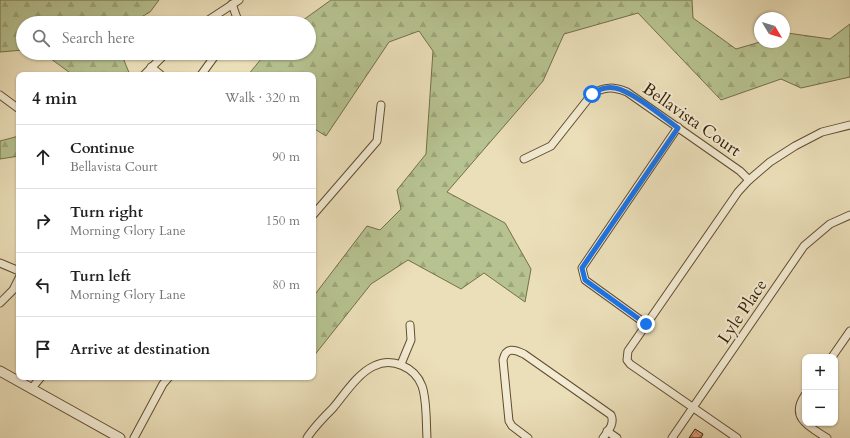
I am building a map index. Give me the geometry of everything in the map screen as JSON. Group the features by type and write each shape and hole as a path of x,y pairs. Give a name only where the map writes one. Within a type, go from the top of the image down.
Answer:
{"street":[{"path":"214,16 239,0"},
{"path":"232,4 236,16"},
{"path":"147,72 158,60"},
{"path":"203,72 212,60"},
{"path":"151,67 158,72"},
{"name":"Bellavista Court","path":"524,159 551,146 592,94 607,87 616,88 627,92 740,171 749,180"},
{"path":"1,98 16,107"},
{"path":"316,209 377,141 381,105"},
{"path":"737,438 635,368 627,360 628,352 738,192 749,180 770,162 795,146 822,132 850,125"},
{"path":"646,324 585,280 582,268 678,128"},
{"name":"Lyle Place","path":"672,438 804,246 830,224 850,215"},
{"path":"0,263 16,270"},
{"path":"0,303 13,290 16,284"},
{"path":"400,364 411,340 410,325"},
{"path":"834,354 850,331"},
{"path":"528,438 518,435 508,421 503,360 504,355 509,351 514,350 524,354 608,412 612,419 611,425 603,438"},
{"path":"307,438 362,374 374,366 394,363 400,364 414,373 422,385 427,438"},
{"path":"0,371 120,438"},
{"path":"31,389 38,380"},
{"path":"134,438 166,380"},
{"path":"802,401 799,415 802,420"},
{"path":"809,426 827,438"},
{"path":"607,431 617,438"}],"green space":[{"path":"0,0 159,0 150,12 143,16 16,16 16,51 0,52"},
{"path":"331,0 692,0 693,18 736,49 754,44 754,48 790,48 790,33 830,39 850,24 850,77 801,88 781,79 721,100 638,13 564,34 543,81 447,192 505,223 531,269 525,302 484,273 461,289 408,260 371,284 316,353 316,293 367,226 380,230 401,209 397,190 426,154 433,51 419,31 389,42 326,136 316,130 316,72 250,72 260,60 316,60 316,16 309,16"},
{"path":"53,60 124,60 129,72 69,72"},
{"path":"16,137 16,156 0,159 0,141"}],"building":[{"path":"695,429 703,434 701,438 689,438"}],"route":[{"path":"592,94 607,87 616,88 627,92 678,128 582,268 585,280 646,324"}]}
